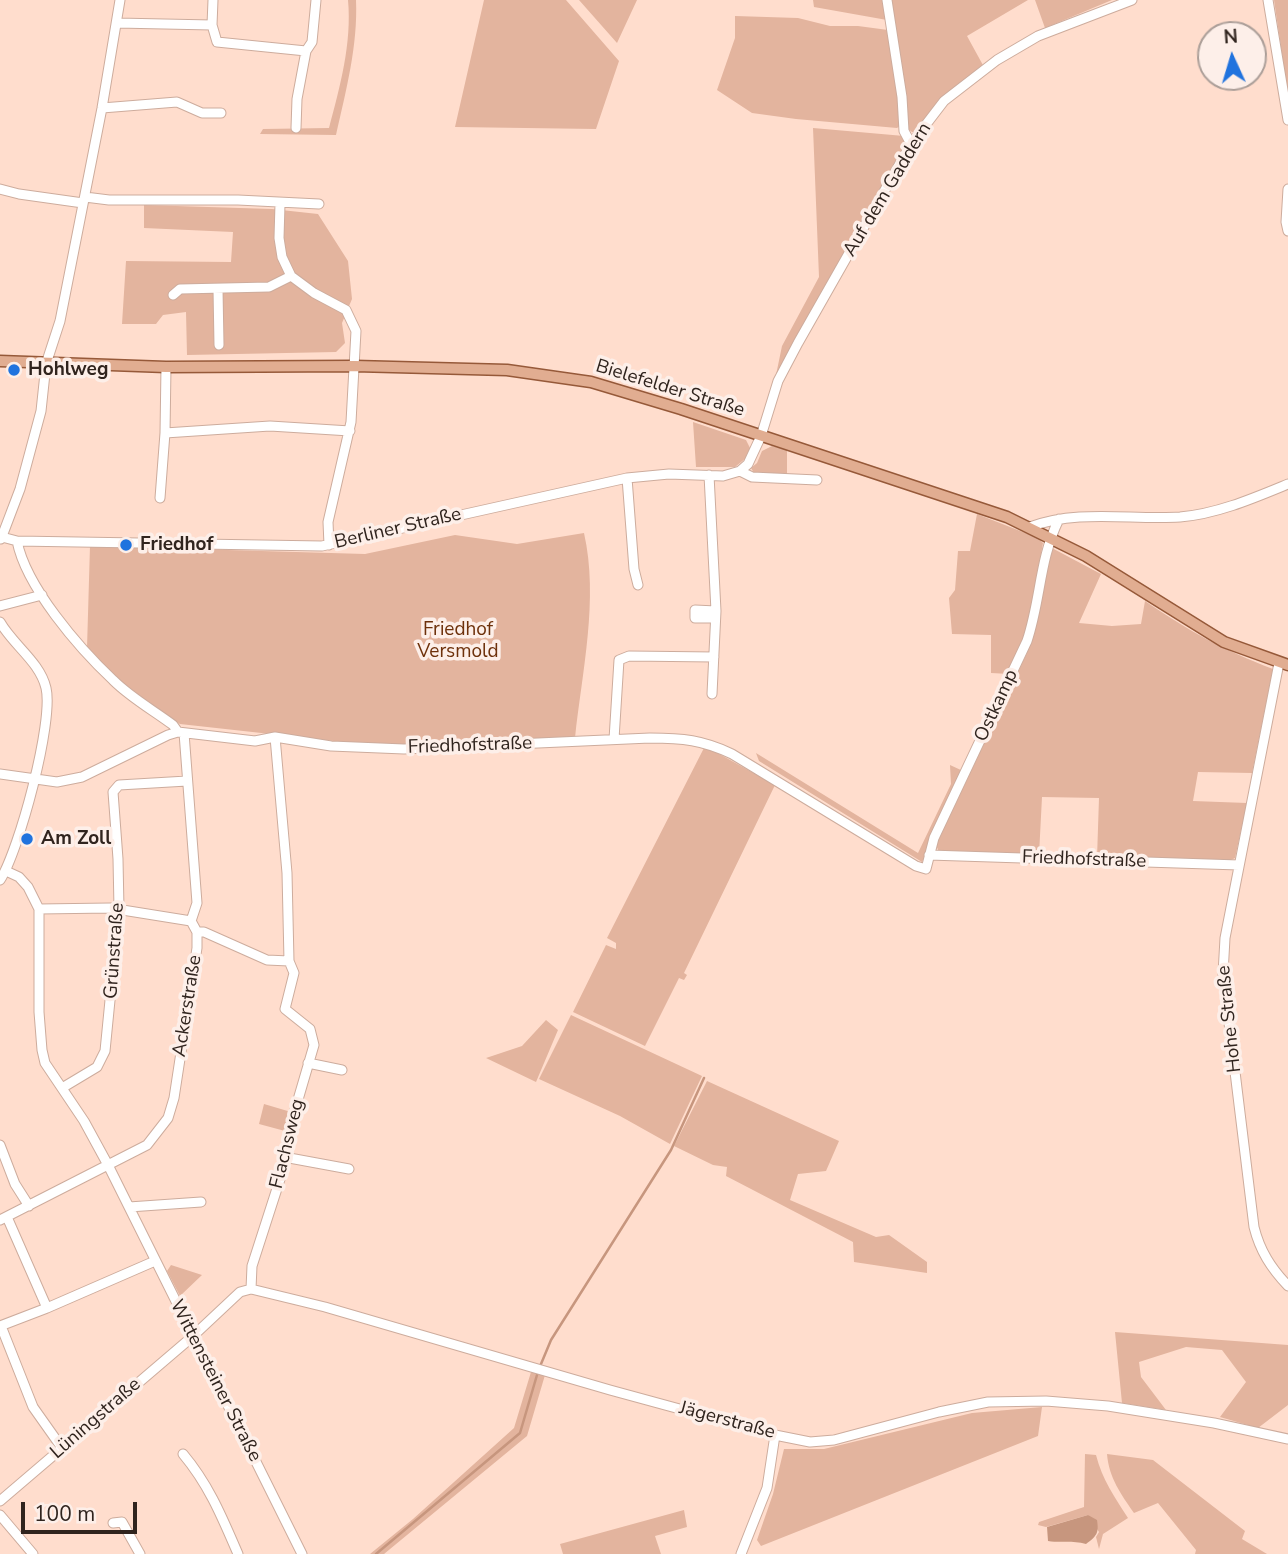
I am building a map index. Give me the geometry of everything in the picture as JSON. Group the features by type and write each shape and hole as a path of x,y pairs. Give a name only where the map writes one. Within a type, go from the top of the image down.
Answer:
{"main road":[{"name":"Bielefelder Straße","path":"0,362 166,367 355,366 507,370 591,382 956,498 1030,527 1086,556 1224,642 1284,664"}],"street":[{"path":"1,539 20,489 41,411 46,364 60,321 103,108 120,0"},
{"path":"213,0 212,26 217,42 306,51"},
{"path":"296,128 297,99 306,51 312,41 316,0"},
{"path":"887,0 902,97 904,131 911,144"},
{"name":"Auf dem Gaddern","path":"761,436 778,381 911,144 944,101 997,60 1038,36 1132,0"},
{"path":"1268,0 1288,120"},
{"path":"117,23 212,26"},
{"path":"103,108 177,102 202,113 221,113"},
{"path":"1288,189 1288,231"},
{"path":"0,190 84,200 238,200 319,204"},
{"path":"280,204 279,238 291,276 314,293 346,310 356,331 349,431 328,522 329,545"},
{"path":"173,295 180,289 269,287 284,282 291,276"},
{"path":"218,289 219,345"},
{"path":"160,498 166,367"},
{"path":"165,433 270,425 349,431"},
{"path":"740,471 753,456 761,436"},
{"name":"Berliner Straße","path":"1,539 329,545 627,478 657,474 723,476 740,471 752,477 817,480"},
{"path":"709,474 715,614 712,694"},
{"path":"627,478 634,569 638,585"},
{"path":"1030,527 1059,519 1086,516 1182,517 1206,513 1288,484"},
{"name":"Ostkamp","path":"926,869 934,838 1027,641 1046,549 1059,519"},
{"path":"17,541 20,555 48,607 113,681 181,733 197,903 191,920 119,909 39,909"},
{"path":"0,606 42,595"},
{"path":"0,622 38,669 46,688 48,708 26,813 6,871 0,880"},
{"path":"614,740 619,660 629,656 714,657"},
{"name":"Hohe Straße","path":"1284,664 1239,865 1225,938 1223,974 1254,1227 1259,1246 1273,1269 1288,1286"},
{"path":"0,774 57,782 82,777 168,735 181,733"},
{"name":"Friedhofstraße","path":"181,733 255,741 275,737 331,746 404,749 681,738 702,741 719,748 916,866 926,869"},
{"path":"197,932 204,932 267,960 289,961 287,873 275,737"},
{"name":"Grünstraße","path":"62,1088 97,1067 106,1051 119,909 113,792 118,785 187,781"},
{"name":"Friedhofstraße","path":"929,855 1239,865"},
{"name":"Wittensteiner Straße","path":"6,871 19,877 28,887 39,909 42,1050 45,1063 108,1165 297,1553"},
{"name":"Ackerstraße","path":"4,1218 147,1145 168,1118 174,1098 197,948 197,932 191,920"},
{"name":"Flachsweg","path":"251,1289 252,1266 282,1173 290,1127 314,1045 310,1029 285,1009 294,973 289,961"},
{"path":"308,1063 342,1070"},
{"path":"0,1145 15,1184 29,1206"},
{"path":"284,1157 349,1169"},
{"path":"129,1207 201,1202"},
{"path":"4,1218 47,1308"},
{"path":"62,1448 33,1407 1,1326 155,1261"},
{"path":"192,1337 240,1292 251,1289"},
{"name":"Jägerstraße","path":"251,1289 324,1307 775,1435 810,1442 834,1440 988,1402 1108,1406 1214,1423 1288,1439"},
{"name":"Lüningstraße","path":"0,1501 192,1337"},
{"path":"741,1554 767,1488 775,1435"},
{"path":"183,1454 201,1475 238,1554"},
{"path":"0,1516 33,1554"},
{"path":"113,1523 122,1522 140,1554"}],"green space":[{"path":"348,0 356,0 355,34 336,135 260,134 263,129 329,128 347,49"},
{"path":"484,0 566,0 619,61 596,129 455,127"},
{"path":"579,0 637,0 617,43"},
{"path":"813,0 884,0 887,20 814,7"},
{"path":"890,0 1028,0 967,36 984,67 917,132 912,132 907,128"},
{"path":"1035,0 1112,0 1045,28"},
{"path":"1274,0 1288,0 1288,96 1287,87"},
{"path":"735,16 798,18 830,26 888,30 901,125 897,128 752,113 717,90 735,38"},
{"path":"813,128 904,136 904,151 776,375 782,346 819,277"},
{"path":"144,205 272,209 318,214 348,261 352,299 342,323 345,343 336,352 187,355 186,312 163,315 156,324 122,324 126,261 231,262 233,232 144,228"},
{"path":"693,422 746,440 750,448 746,458 735,467 696,467"},
{"path":"772,446 787,450 787,476 754,473 751,468 757,463 762,451"},
{"path":"977,514 1038,538 1043,543 1029,623 1010,674 991,673 991,635 952,634 949,598 955,590 958,551 970,551"},
{"name":"Friedhof Versmold","path":"584,533 590,609 575,738 449,745 370,745 180,724 123,685 87,648 90,546 365,554 455,535 517,544"},
{"path":"1050,547 1101,574 1079,623 1112,626 1141,624 1145,601 1207,639 1273,669 1252,773 1198,772 1193,801 1247,803 1235,858 1229,861 1097,858 1099,798 1042,797 1039,855 939,852 936,845 1026,655 1036,623"},
{"path":"705,746 775,785 684,973 687,975 684,980 679,978 645,1046 573,1012 606,945 616,949 616,943 607,938"},
{"path":"756,753 918,853 951,784 950,765 963,771 922,862 759,761"},
{"path":"571,1015 702,1076 670,1144 620,1116 539,1079"},
{"path":"546,1020 558,1030 536,1082 486,1058 522,1046"},
{"path":"707,1081 839,1141 826,1171 798,1174 790,1200 876,1237 889,1235 927,1262 927,1273 854,1262 853,1242 726,1176 727,1167 713,1165 674,1146"},
{"path":"264,1104 291,1112 285,1131 259,1124"},
{"path":"171,1265 202,1275 180,1296 167,1271"},
{"path":"1115,1332 1288,1345 1288,1405 1258,1428 1220,1417 1246,1382 1222,1350 1186,1347 1139,1362 1141,1377 1166,1410 1122,1403"},
{"path":"531,1372 545,1375 527,1436 384,1554 370,1554 514,1428"},
{"path":"1042,1407 1038,1436 761,1546 757,1540 773,1494 784,1449 824,1449 972,1413"},
{"path":"1085,1454 1096,1455 1105,1480 1128,1518 1103,1534 1099,1549 1096,1537 1099,1532 1088,1515 1046,1527 1038,1525 1039,1522 1084,1507"},
{"path":"1107,1454 1153,1460 1245,1531 1242,1539 1267,1554 1195,1554 1196,1550 1158,1503 1134,1513 1113,1478"},
{"path":"684,1510 687,1527 655,1536 661,1554 563,1554 560,1544"}],"shaded area":[{"path":"1088,1515 1097,1520 1098,1528 1095,1536 1086,1544 1048,1541 1047,1527"}],"waterway":[{"path":"541,1364 551,1340 671,1150 704,1078"},
{"path":"376,1554 520,1433 537,1375"}],"place":[{"name":"Hohlweg","path":"14,370"},
{"name":"Friedhof","path":"126,545"},
{"name":"Am Zoll","path":"27,839"}]}
